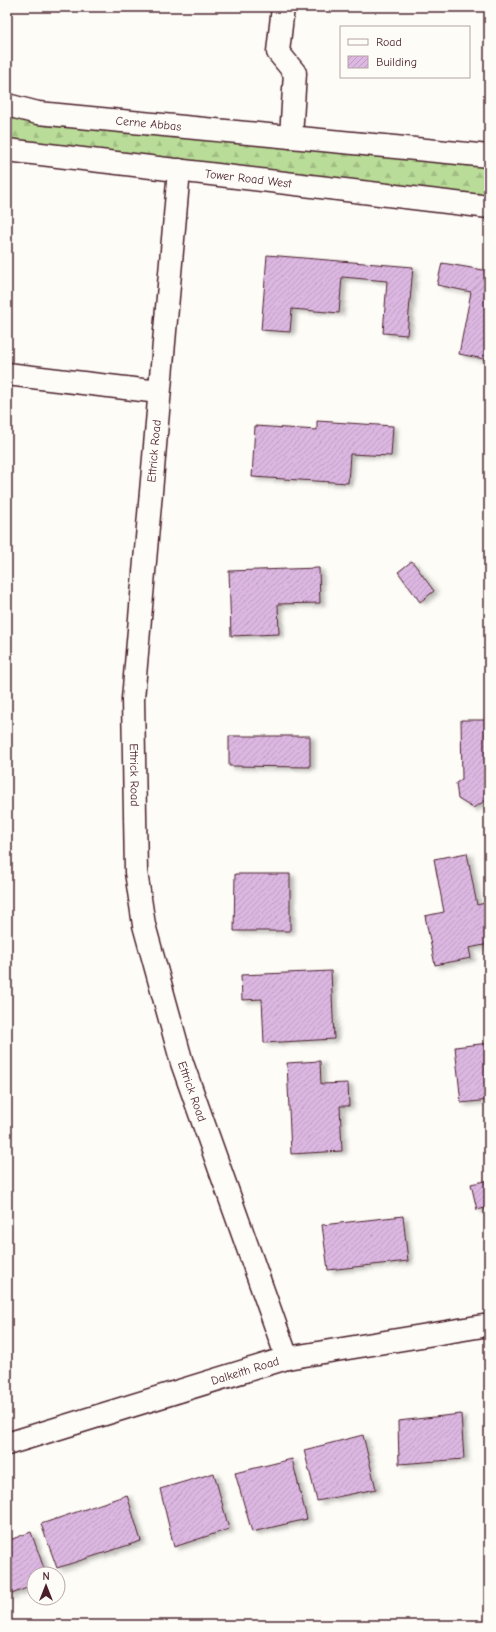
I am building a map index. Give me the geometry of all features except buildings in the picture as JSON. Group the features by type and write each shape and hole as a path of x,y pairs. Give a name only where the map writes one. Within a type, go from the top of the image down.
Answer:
{"street":[{"path":"283,7 278,52 295,73 292,137"},
{"name":"Cerne Abbas","path":"7,105 38,113 489,156"},
{"name":"Tower Road West","path":"7,150 489,208"},
{"name":"Ettrick Road","path":"178,170 133,698 136,872 144,925 182,1063 287,1358"},
{"path":"7,374 159,392"},
{"name":"Dalkeith Road","path":"7,1444 287,1358 489,1325"}],"green space":[{"path":"7,105 489,156 489,207 7,150"}]}
